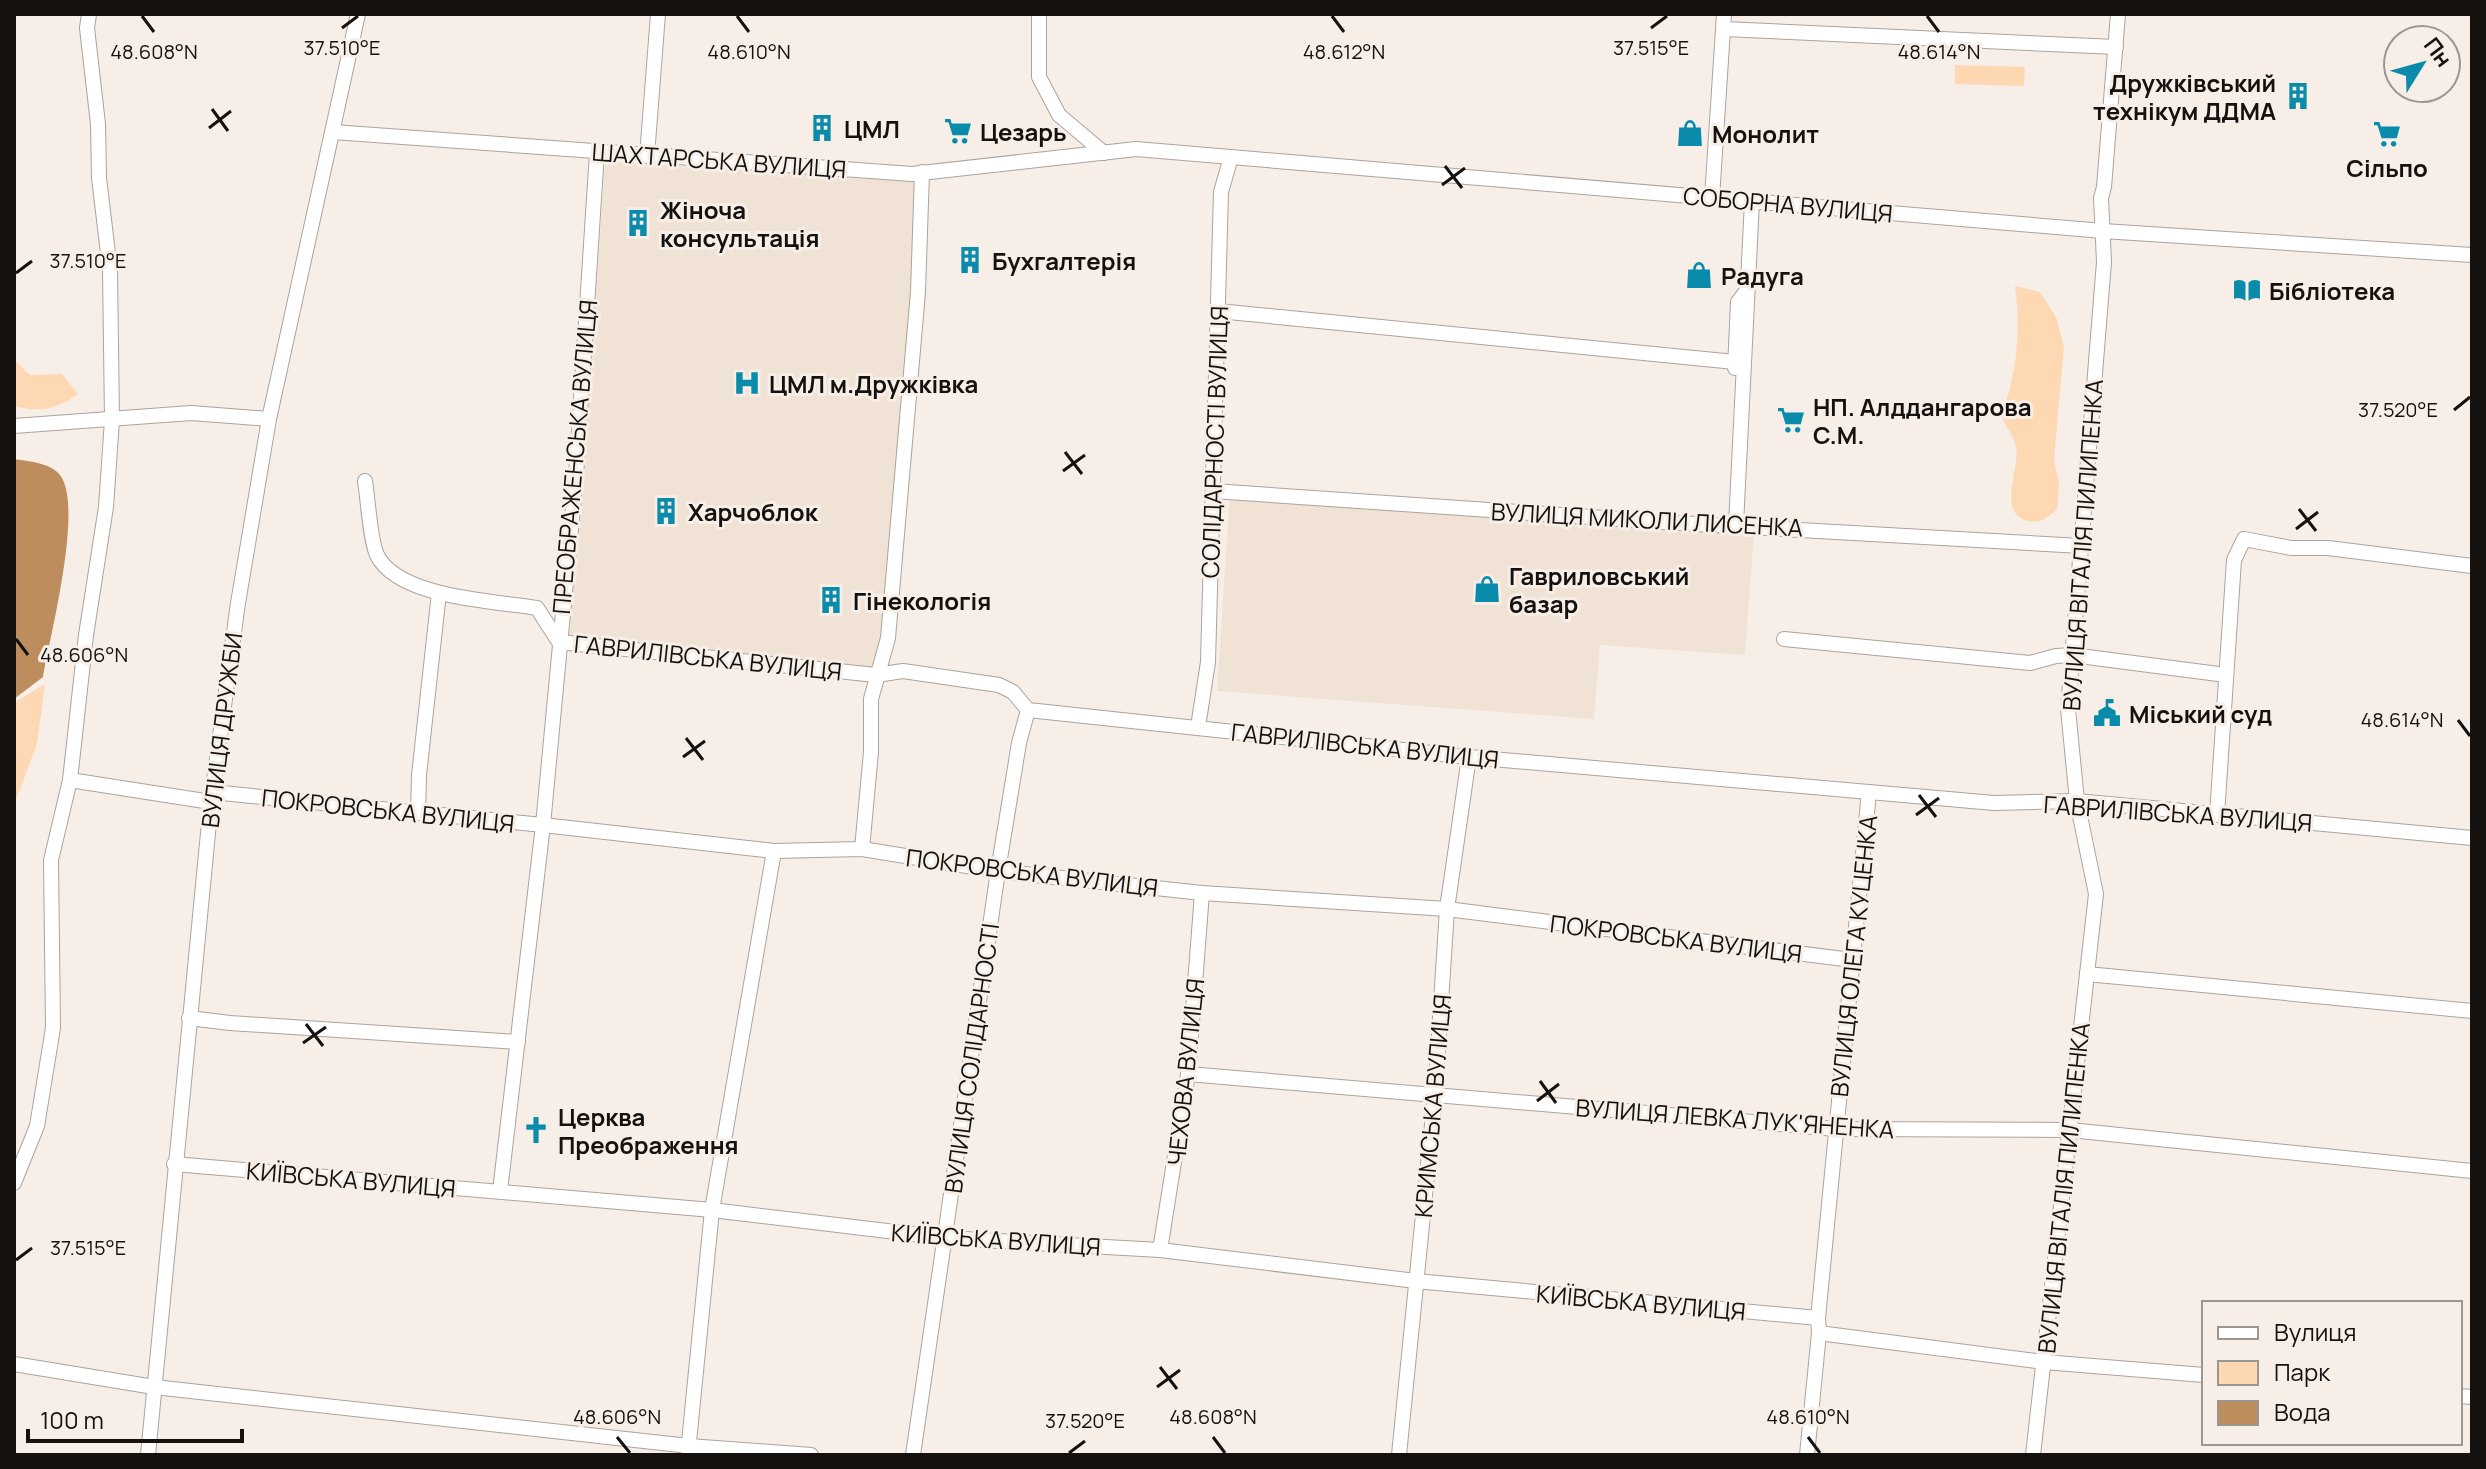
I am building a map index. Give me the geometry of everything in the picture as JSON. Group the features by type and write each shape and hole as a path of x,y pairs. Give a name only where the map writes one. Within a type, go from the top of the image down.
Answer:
{"street":[{"path":"14,1183 37,1126 53,1028 51,860 70,780 86,635 106,507 112,420 110,270 99,178 98,124 87,28 89,14"},
{"name":"ВУЛИЦЯ ДРУЖБИ","path":"148,1455 212,797 238,603 269,419 358,14"},
{"path":"647,156 658,14"},
{"path":"1039,14 1039,77 1059,115 1104,153"},
{"name":"ВУЛИЦЯ ВІТАЛІЯ ПИЛИПЕНКА","path":"2033,1455 2096,894 2077,801 2068,709 2104,262 2101,198 2118,14"},
{"path":"1712,198 1724,21 2116,47"},
{"name":"ШАХТАРСЬКА ВУЛИЦЯ","path":"333,132 912,174 1104,153"},
{"name":"СОБОРНА ВУЛИЦЯ","path":"1104,153 1136,149 2103,231 2472,255"},
{"name":"ПРЕОБРАЖЕНСЬКА ВУЛИЦЯ","path":"500,1191 543,825 576,476 597,152"},
{"name":"СОЛІДАРНОСТІ ВУЛИЦЯ","path":"1198,727 1208,662 1221,192 1231,157"},
{"path":"862,849 871,752 871,699 888,638 918,292 922,172"},
{"path":"1732,525 1752,201"},
{"path":"1732,525 1738,302 1749,288"},
{"path":"1218,311 1735,362"},
{"path":"14,426 191,413 269,419"},
{"name":"ГАВРИЛІВСЬКА ВУЛИЦЯ","path":"365,481 376,553 390,573 439,593 537,608 559,642 876,675 903,671 999,685 1013,692 1028,710 1469,757 1994,803 2077,801 2472,838"},
{"name":"ВУЛИЦЯ МИКОЛИ ЛИСЕНКА","path":"1213,491 2081,546"},
{"path":"2217,815 2234,560 2244,539 2291,548 2328,548 2472,566"},
{"path":"418,813 419,775 439,593"},
{"path":"1784,639 2030,663 2072,655 2226,675"},
{"name":"ВУЛИЦЯ СОЛІДАРНОСТІ","path":"913,1455 998,871 1019,743 1028,710"},
{"name":"КРИМСЬКА ВУЛИЦЯ","path":"1399,1455 1435,1095 1447,909 1469,757"},
{"name":"ПОКРОВСЬКА ВУЛИЦЯ","path":"70,780 212,797 543,825 774,851 862,849 998,871 1202,893 1447,909 1852,960"},
{"name":"ВУЛИЦЯ ОЛЕГА КУЦЕНКА","path":"1807,1455 1869,792"},
{"path":"688,1450 712,1210 774,851"},
{"name":"ЧЕХОВА ВУЛИЦЯ","path":"1160,1250 1188,1074 1202,893"},
{"path":"2087,974 2472,1011"},
{"path":"189,1018 518,1042"},
{"name":"ВУЛИЦЯ ЛЕВКА ЛУК'ЯНЕНКА","path":"1188,1074 1836,1129 2070,1130 2472,1171"},
{"name":"КИЇВСЬКА ВУЛИЦЯ","path":"174,1164 712,1210 946,1238 1160,1250 1818,1326 2044,1362 2202,1375"},
{"path":"14,1364 154,1387 688,1450 811,1455"}],"shaded area":[{"name":"ЦМЛ м.Дружківка","path":"605,161 915,182 911,291 882,638 872,670 567,636 584,475"},
{"name":"Гавриловський базар","path":"1230,494 1754,533 1745,655 1600,645 1594,719 1217,691"}],"green space":[{"path":"1955,65 2025,67 2024,86 1955,84"},
{"path":"2015,286 2040,292 2056,317 2064,347 2054,459 2059,484 2057,509 2037,522 2019,517 2013,509 2011,500 2016,446 2001,416 2011,385 2016,352 2018,319"},
{"path":"14,360 30,375 62,374 78,394 48,408 14,406"},
{"path":"45,684 37,744 14,805 14,703"}],"water":[{"path":"14,459 39,463 60,475 66,491 68,514 63,572 43,677 14,699"}],"place":[{"name":"Дружківський технікум ДДМА","path":"2298,96"},
{"name":"ЦМЛ","path":"822,128"},
{"name":"Цезарь","path":"958,131"},
{"name":"Монолит","path":"1690,133"},
{"name":"Сільпо","path":"2387,134"},
{"name":"Жіноча консультація","path":"638,223"},
{"name":"Бухгалтерія","path":"970,260"},
{"name":"Радуга","path":"1699,275"},
{"name":"Бібліотека","path":"2247,290"},
{"name":"ЦМЛ м.Дружківка","path":"747,383"},
{"name":"НП. Алддангарова С.М.","path":"1791,420"},
{"name":"Харчоблок","path":"666,511"},
{"name":"Гавриловський базар","path":"1487,589"},
{"name":"Гінекологія","path":"831,600"},
{"name":"Міський суд","path":"2107,713"},
{"name":"Церква Преображення","path":"536,1130"}]}
